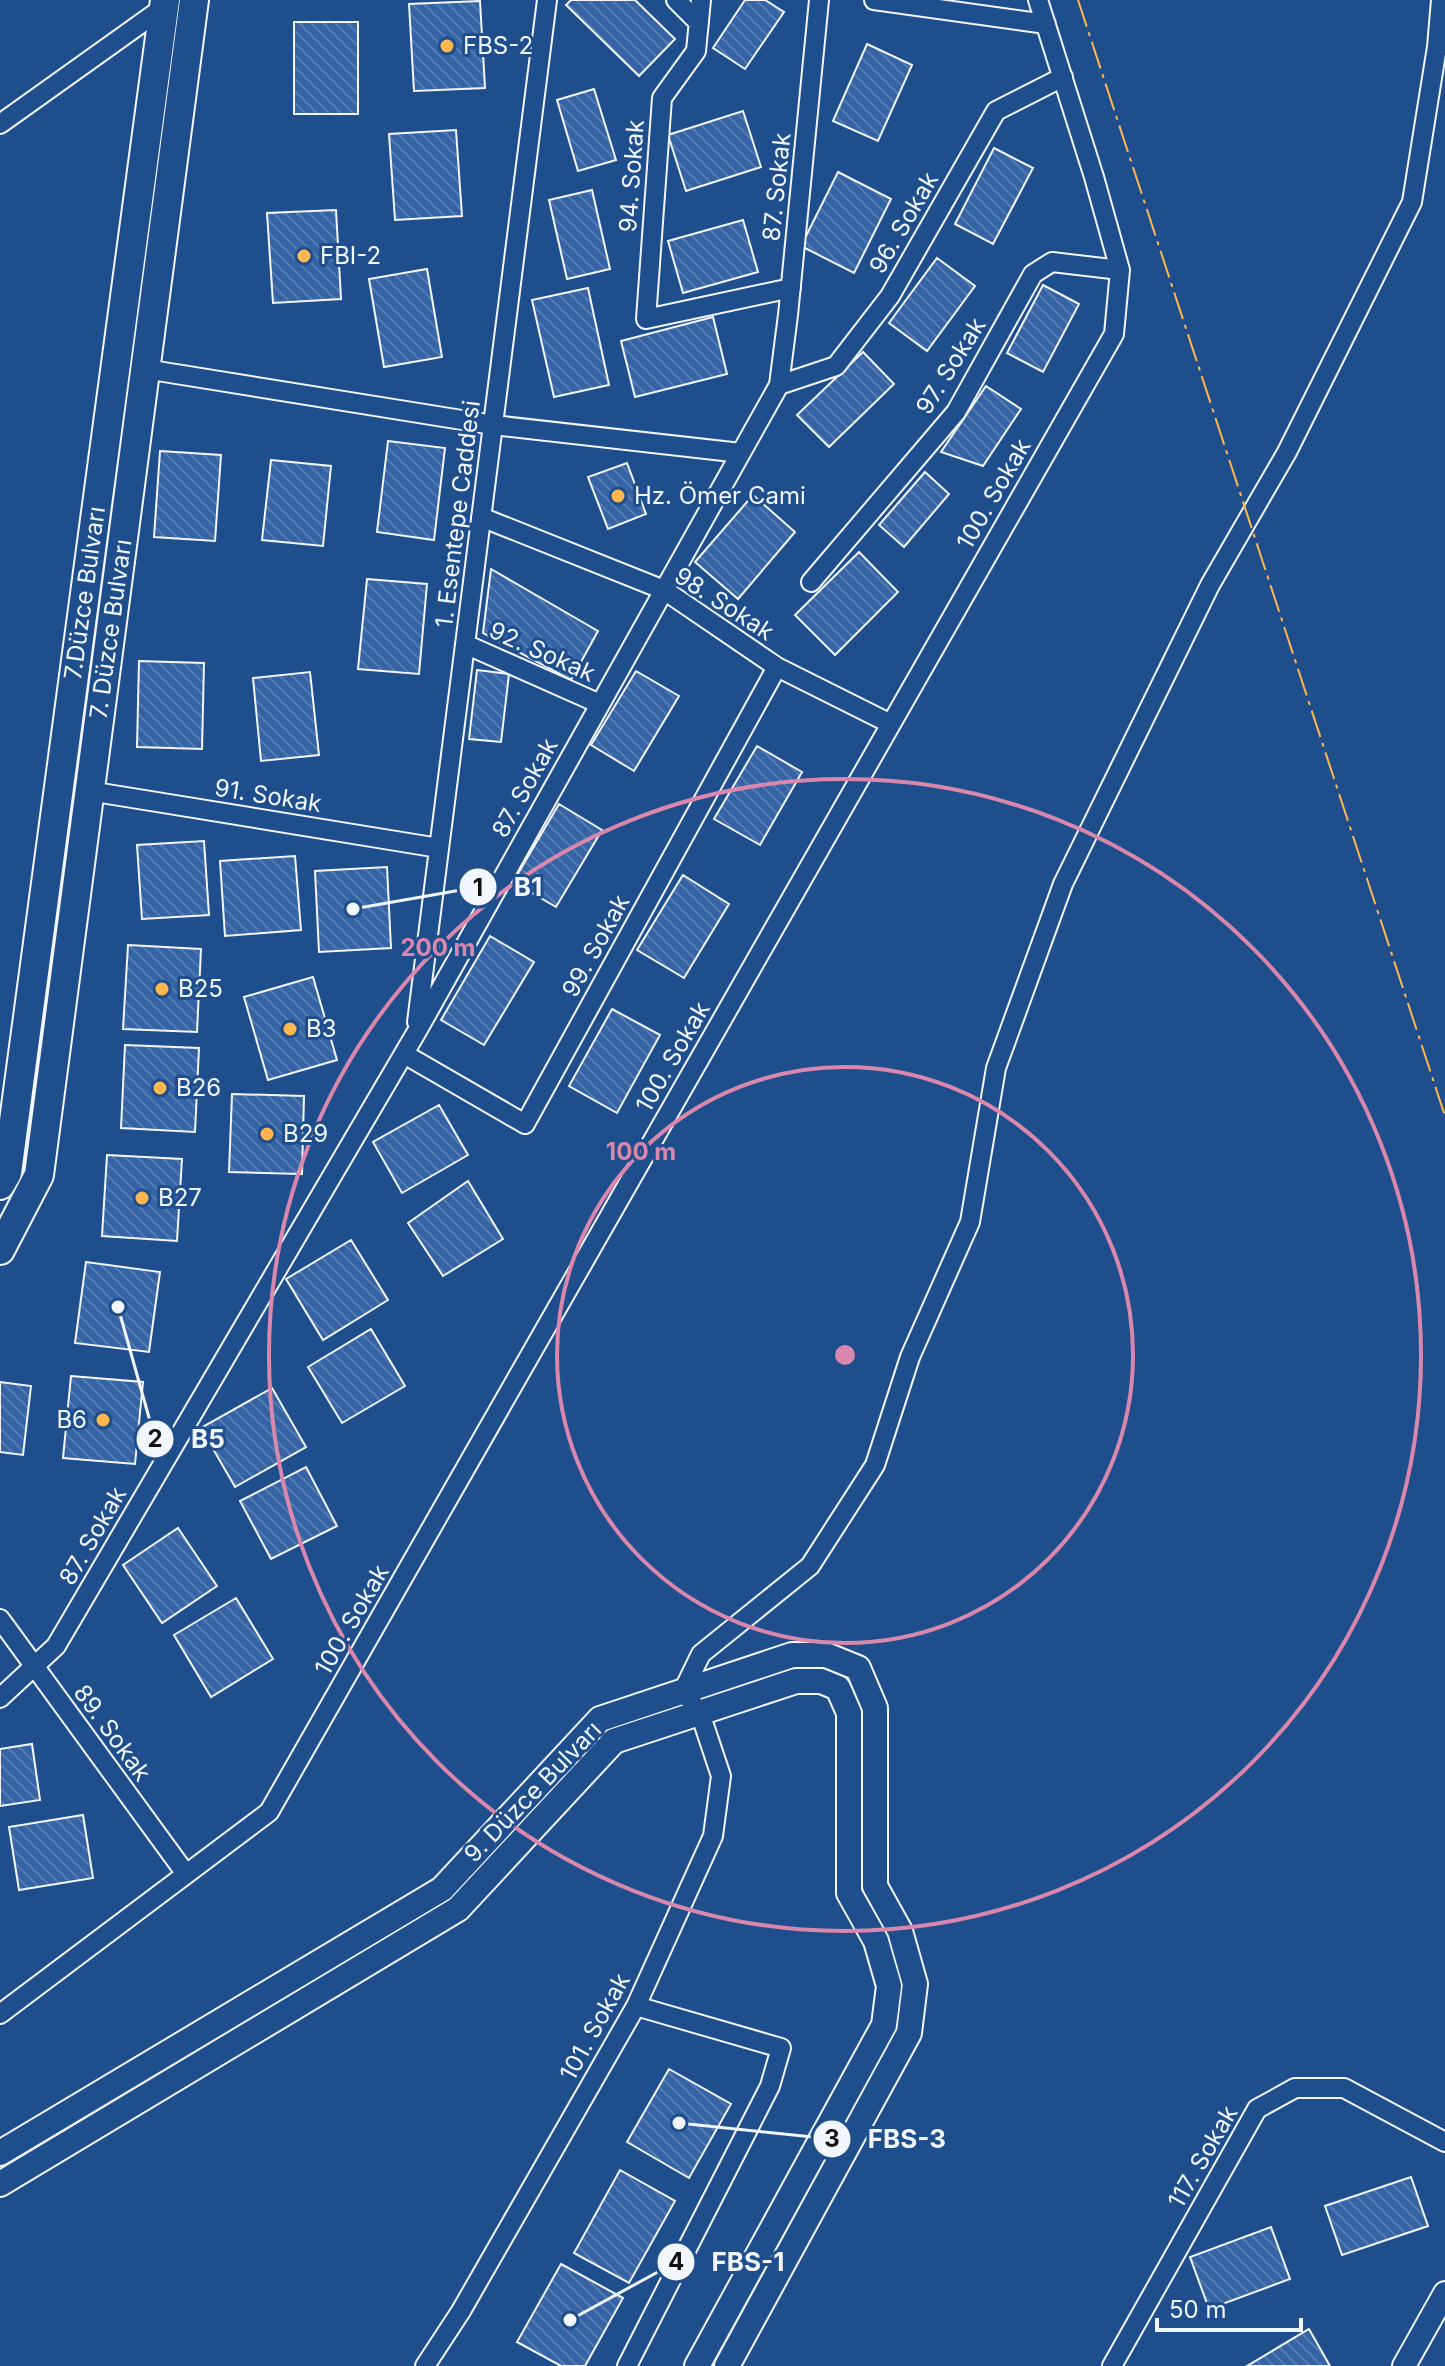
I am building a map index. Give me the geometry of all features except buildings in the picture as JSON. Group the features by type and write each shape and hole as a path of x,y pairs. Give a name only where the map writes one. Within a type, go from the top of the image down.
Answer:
{"main road":[{"name":"7. Düzce Bulvarı","path":"0,1250 39,1175 194,0"},
{"name":"7.Düzce Bulvarı","path":"0,1185 7,1173 164,4"},
{"name":"9. Düzce Bulvarı","path":"0,2153 442,1889 600,1719 792,1655 826,1655 858,1668 875,1708 875,1886 900,1931 915,1984 909,2033 727,2366"},
{"name":"9. Düzce Bulvarı","path":"0,2184 458,1909 614,1741 796,1681 821,1681 838,1688 849,1713 849,1893 876,1941 889,1986 884,2025 697,2366"}],"street":[{"name":"1. Esentepe Caddesi","path":"416,1033 547,0"},
{"path":"676,0 699,23"},
{"name":"94. Sokak","path":"701,0 696,51 662,98 646,319 791,288"},
{"name":"87. Sokak","path":"0,1698 56,1646 404,1054 779,385 819,0"},
{"path":"874,0 1046,24"},
{"name":"100. Sokak","path":"0,2014 269,1812 1114,334 1120,270 1038,0"},
{"path":"683,1691 701,1654 810,1566 875,1465 910,1357 970,1222 996,1068 1063,884 1210,585 1287,452 1412,202 1437,47 1441,0"},
{"path":"0,124 164,4"},
{"name":"96. Sokak","path":"779,385 836,366 890,296 996,111 1063,77"},
{"name":"97. Sokak","path":"811,582 956,412 1033,274 1052,262 1120,270"},
{"path":"145,369 493,425 741,453"},
{"name":"98. Sokak","path":"481,517 664,590 777,667 891,724"},
{"name":"92. Sokak","path":"465,644 600,704"},
{"name":"99. Sokak","path":"404,1054 525,1124 777,667"},
{"name":"91. Sokak","path":"89,791 439,848"},
{"name":"89. Sokak","path":"0,1619 186,1874"},
{"name":"101. Sokak","path":"425,2366 461,2311 636,2006 713,1836 721,1776 700,1713 683,1691"},
{"path":"627,2366 770,2086 781,2048 636,2006"},
{"name":"117. Sokak","path":"1112,2366 1257,2109 1295,2088 1344,2088 1445,2142"},
{"path":"1404,2366 1445,2293"}],"power":[{"path":"1078,0 1445,1116"}],"place":[{"name":"FBS-2","path":"447,46"},
{"name":"FBI-2","path":"304,256"},
{"name":"Hz. Ömer Cami","path":"618,496"},
{"name":"B1","path":"353,909"},
{"name":"B25","path":"162,989"},
{"name":"B3","path":"290,1029"},
{"name":"B26","path":"160,1088"},
{"name":"B29","path":"267,1134"},
{"name":"B27","path":"142,1198"},
{"name":"B5","path":"118,1307"},
{"name":"B6","path":"103,1420"},
{"name":"FBS-3","path":"679,2123"},
{"name":"FBS-1","path":"570,2320"}]}
